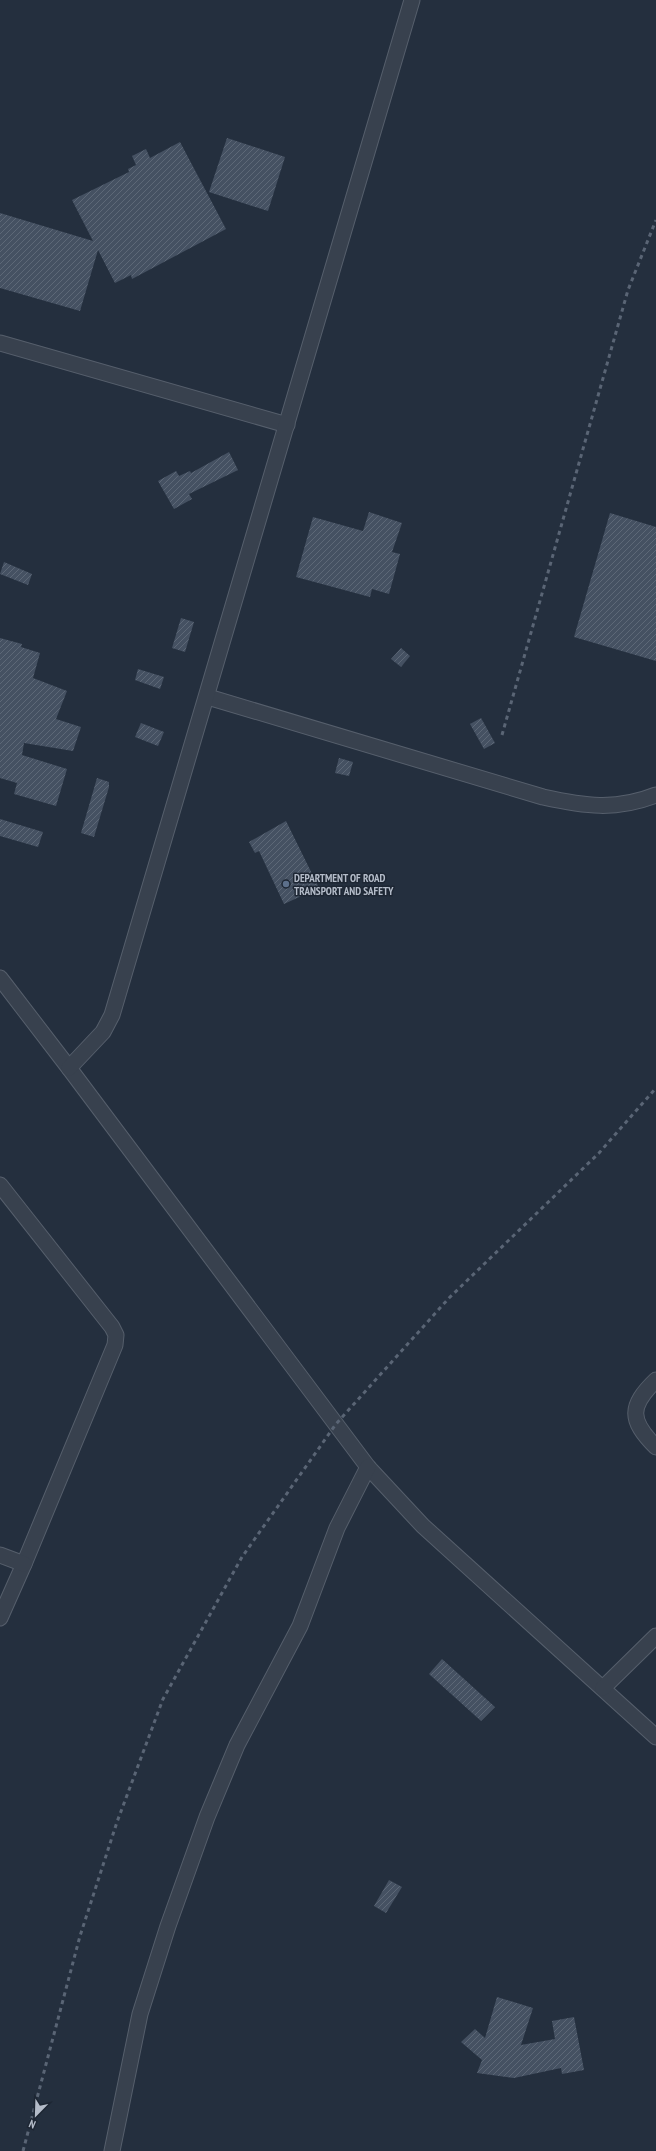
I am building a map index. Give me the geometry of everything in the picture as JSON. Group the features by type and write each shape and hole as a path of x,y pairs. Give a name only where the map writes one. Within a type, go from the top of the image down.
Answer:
{"street":[{"path":"69,1068 103,1032 112,1015 208,697 412,0"},
{"path":"0,343 287,425"},
{"path":"208,697 544,797 578,805 609,806 640,801 656,795"},
{"path":"0,978 368,1467 423,1526 656,1737"},
{"path":"0,1185 112,1327 116,1335 115,1344 24,1564 0,1618"},
{"path":"656,1380 640,1397 636,1412 640,1429 656,1447"},
{"path":"112,2151 140,2014 168,1926 207,1817 237,1745 300,1626 337,1528 368,1467"},
{"path":"0,1555 24,1564"},
{"path":"603,1688 656,1636"}],"building":[{"path":"227,138 285,157 268,211 209,192"},
{"path":"180,142 226,229 132,279 131,275 115,283 98,250 80,311 0,288 0,213 93,241 72,200 129,172 128,169 136,165 132,156 146,149 150,158"},
{"path":"229,452 238,470 189,494 192,499 174,509 158,481 176,471 179,476 190,471 191,473"},
{"path":"369,512 402,523 392,552 400,554 389,594 372,589 370,597 296,577 313,517 363,531"},
{"path":"610,513 656,527 656,661 574,637"},
{"path":"4,562 32,574 28,585 0,574"},
{"path":"181,618 194,622 185,652 172,648"},
{"path":"0,638 22,644 21,647 40,653 33,678 67,691 56,719 81,727 73,751 24,743 22,755 67,769 56,806 14,794 17,783 0,778"},
{"path":"401,648 410,656 401,667 391,659"},
{"path":"138,669 164,677 160,689 135,680"},
{"path":"481,718 495,743 484,749 470,724"},
{"path":"141,723 164,732 158,746 135,737"},
{"path":"339,758 353,762 349,776 335,773"},
{"path":"97,778 109,782 109,787 94,837 81,833"},
{"path":"0,819 43,832 38,847 0,836"},
{"path":"286,821 319,888 284,904 259,851 255,853 249,842"},
{"path":"442,1659 495,1707 481,1721 429,1674"},
{"path":"389,1880 402,1887 386,1913 374,1906"},
{"path":"497,1997 533,2008 521,2045 555,2039 552,2021 574,2017 584,2070 562,2074 561,2068 514,2078 477,2073 482,2060 461,2042 475,2029 485,2038"}],"railway":[{"path":"502,735 628,290 656,220"},
{"path":"23,2151 80,1936 117,1822 163,1699 242,1557 336,1424 449,1298 599,1153 656,1088"}],"place":[{"name":"DEPARTMENT OF ROAD TRANSPORT AND SAFETY","path":"286,884"}]}
